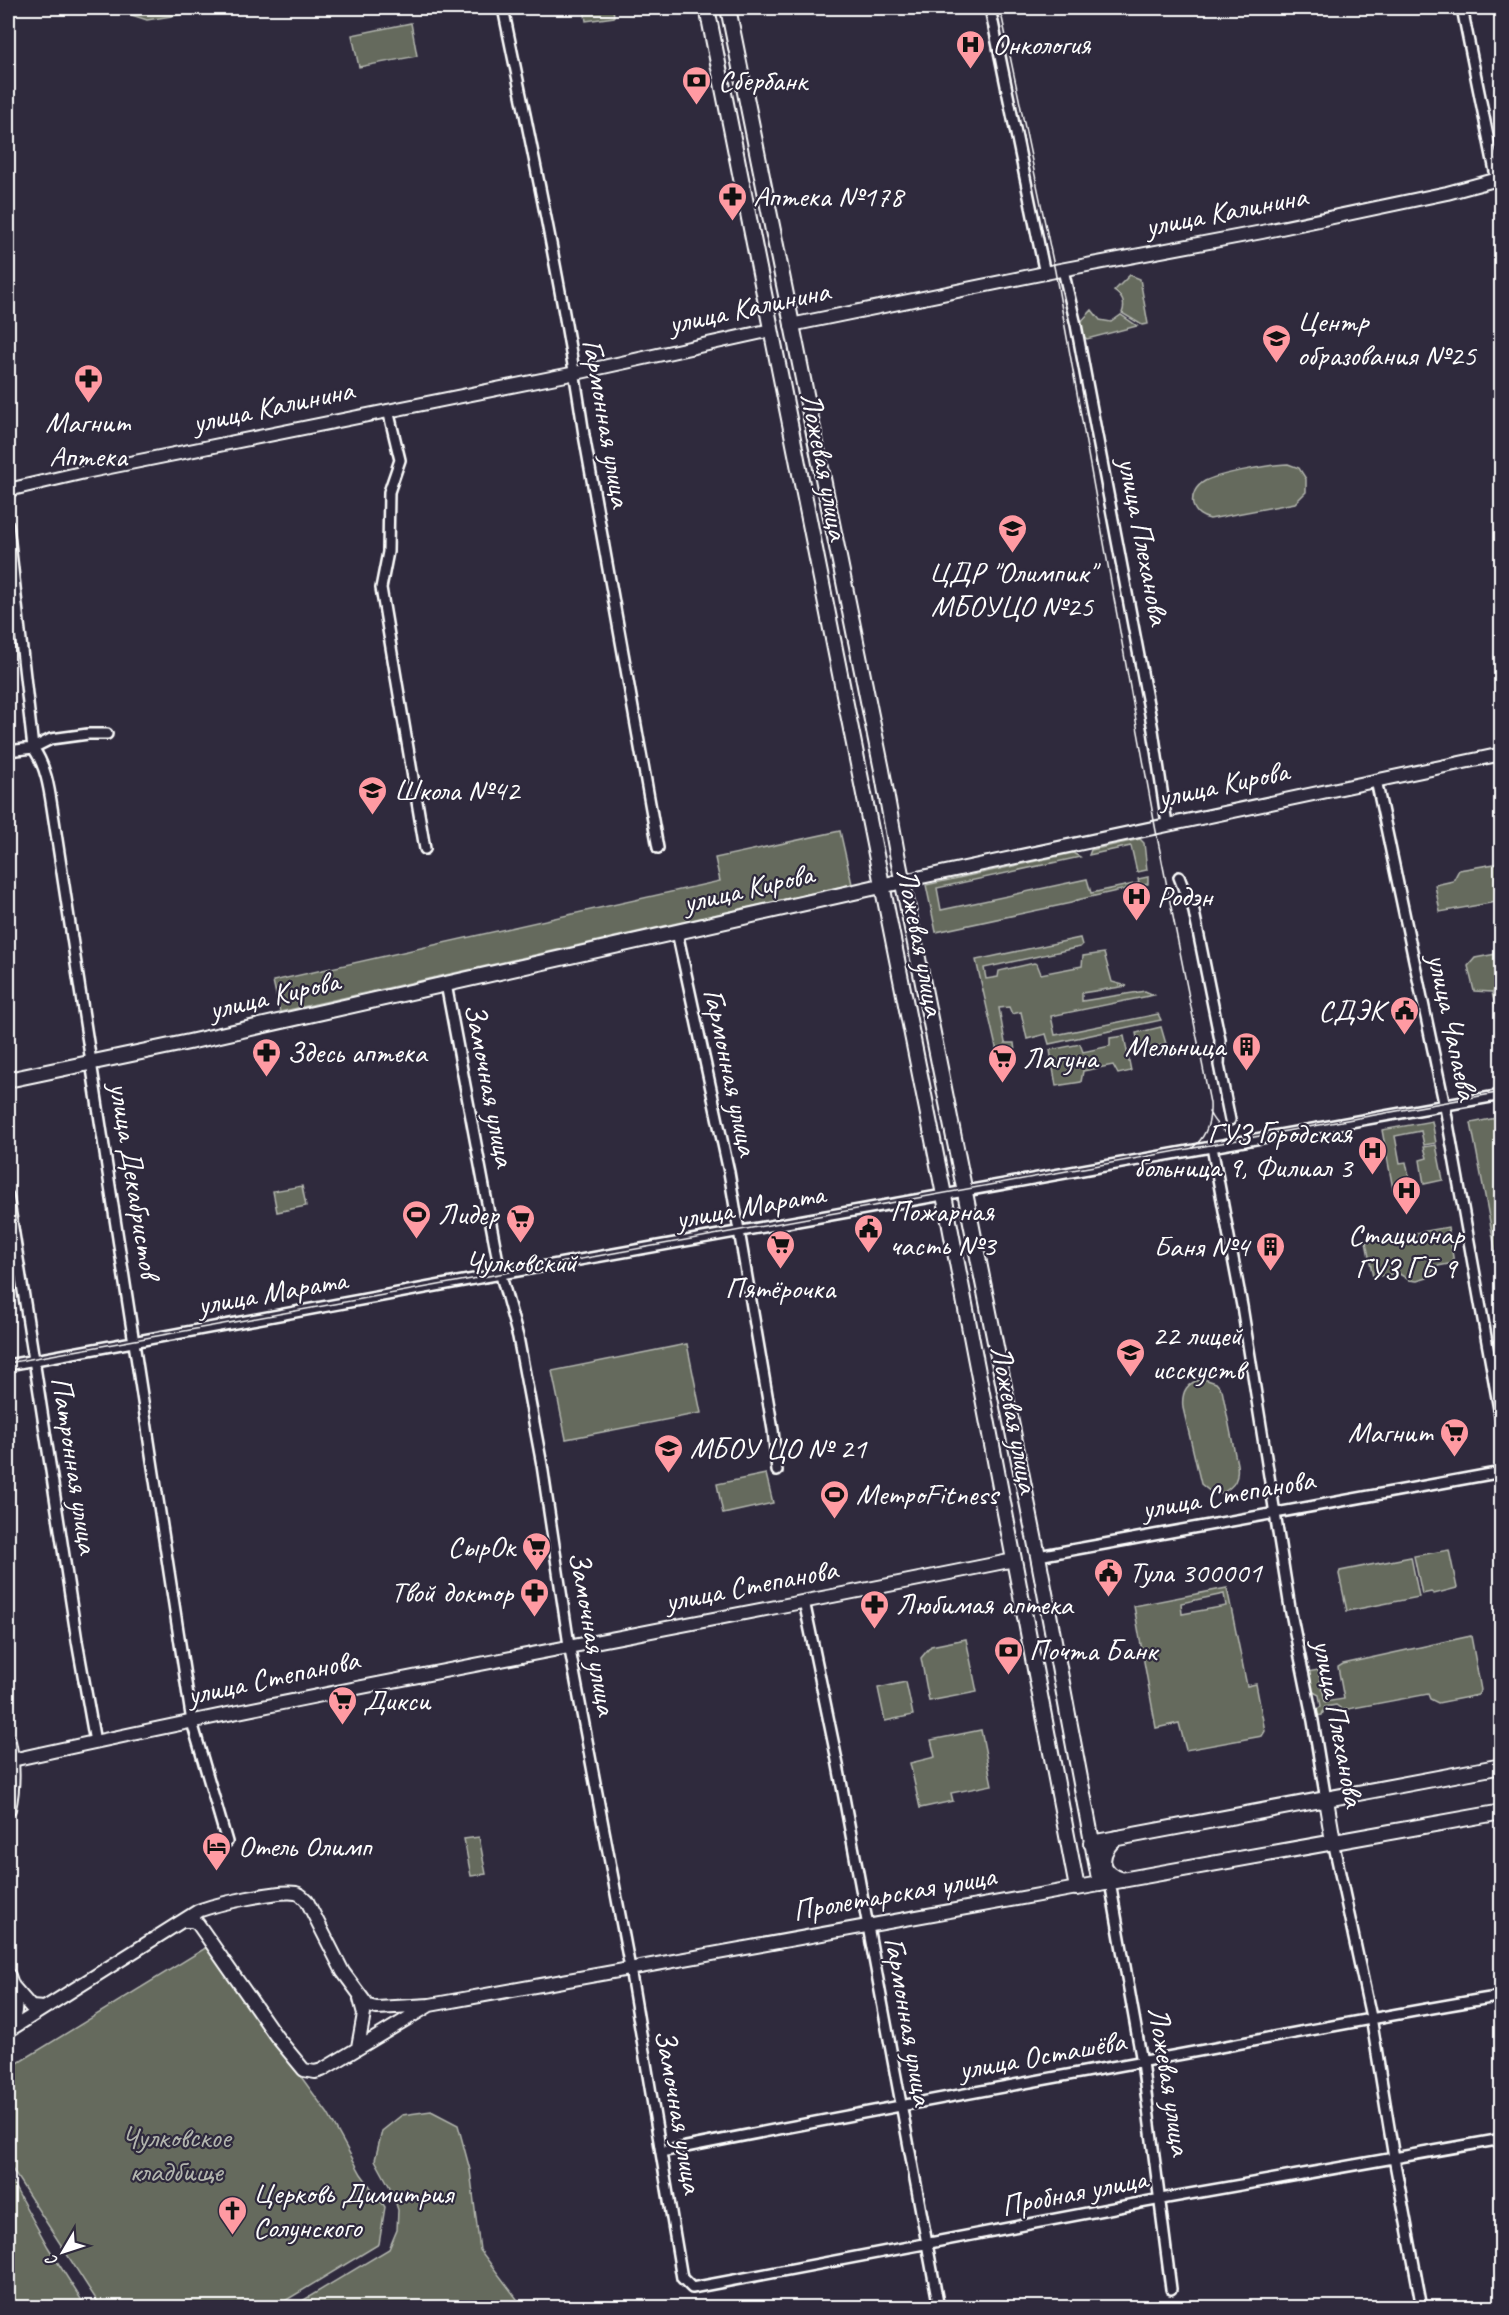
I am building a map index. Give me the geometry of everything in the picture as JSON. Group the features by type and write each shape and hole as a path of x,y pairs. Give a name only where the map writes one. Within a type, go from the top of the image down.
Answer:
{"main road":[{"name":"Ложевая улица","path":"707,8 944,1195 1077,1888"},
{"name":"Ложевая улица","path":"728,8 1038,1556 1091,1843 1111,1882"},
{"name":"улица Калинина","path":"771,330 791,326"},
{"name":"улица Кирова","path":"8,1080 903,881"},
{"path":"974,1349 996,1345"},
{"name":"улица Степанова","path":"1014,1560 1038,1556"},
{"path":"8,1741 12,1760 12,1786 8,1809"},
{"path":"1091,1843 1502,1766"},
{"name":"улица Плеханова","path":"1326,1800 1334,1841"},
{"name":"Пролетарская улица","path":"1077,1888 1502,1812"},
{"path":"1111,1882 1114,1878 1108,1873 1103,1857 1105,1850 1116,1838"},
{"path":"8,2030 15,2008 9,1980"}],"street":[{"name":"Гармонная улица","path":"503,8 576,373 584,435 658,848"},
{"path":"990,8 1045,274"},
{"path":"1462,8 1499,180"},
{"name":"улица Калинина","path":"791,326 1262,232 1499,180"},
{"name":"улица Плеханова","path":"1063,270 1076,325 1153,730 1167,824"},
{"name":"улица Калинина","path":"8,490 85,472 576,373 771,330"},
{"path":"388,410 400,460 388,492 388,552 381,588 425,849"},
{"name":"улица Декабристов","path":"8,525 33,748 42,765 47,782 192,1722 227,1842"},
{"path":"8,751 33,748 51,739 107,734"},
{"name":"улица Кирова","path":"903,881 1502,754"},
{"name":"улица Чапаева","path":"1376,780 1445,1105 1502,1426"},
{"path":"1179,877 1186,895 1192,902 1195,914 1220,1040 1219,1065 1230,1120"},
{"name":"Гармонная улица","path":"677,932 729,1172 773,1430 777,1471"},
{"name":"Замочная улица","path":"446,984 501,1274 518,1337 542,1465 569,1645 630,1968 682,2278 692,2288"},
{"name":"улица Марата","path":"8,1365 501,1274 1502,1095"},
{"name":"улица Плеханова","path":"1212,1147 1242,1306 1274,1513 1326,1800"},
{"name":"Патронная улица","path":"8,1196 77,1641 95,1742"},
{"name":"улица Степанова","path":"1038,1556 1502,1472"},
{"name":"улица Степанова","path":"12,1760 569,1645 719,1620 1014,1560"},
{"name":"Гармонная улица","path":"804,1601 838,1765 939,2307"},
{"name":"улица Плеханова","path":"1334,1841 1371,2017 1422,2307"},
{"name":"Ложевая улица","path":"1111,1882 1142,2062 1171,2289"},
{"name":"Пролетарская улица","path":"183,1921 193,1921 198,1924 276,2036 304,2070 313,2072 322,2070 430,2005 1077,1888"},
{"path":"8,2030 206,1908 282,1893 302,1895 343,1972 368,2006 376,2008 430,2005"},
{"path":"9,1980 31,2007 44,2008"},
{"name":"улица Осташёва","path":"662,2152 901,2104 1142,2062 1371,2017 1502,1996"},
{"path":"358,2047 364,2014 360,1998"},
{"name":"Пробная улица","path":"692,2288 1161,2199 1502,2139"}],"green space":[{"path":"127,8 221,8 147,20 132,15"},
{"path":"584,8 613,8 614,17 586,21"},
{"path":"411,23 417,56 359,67 352,35"},
{"path":"1130,275 1140,279 1148,324 1142,325 1122,313 1124,306 1122,300 1114,291"},
{"path":"1092,310 1100,320 1111,322 1121,315 1137,326 1087,339 1082,335 1078,325"},
{"path":"1288,464 1299,468 1306,479 1306,492 1295,503 1210,519 1200,515 1194,508 1194,494 1197,488 1211,478"},
{"path":"840,831 852,884 280,1012 273,981 720,881 715,858"},
{"path":"1140,839 1144,843 1147,870 1137,872 1131,846 1089,855 1091,850"},
{"path":"1073,853 1080,857 937,888 941,910 1087,879 1091,893 1139,883 1138,879 1148,877 1148,884 936,932 926,885"},
{"path":"1501,863 1501,901 1440,912 1435,885 1453,881 1459,870"},
{"path":"1080,938 1082,945 1080,947 984,968 986,979 998,977 999,971 1034,963 1037,964 1041,974 1082,966 1083,956 1104,953 1112,982 1127,986 1082,993 1082,1001 1145,991 1154,995 1051,1016 1055,1035 1158,1014 1161,1020 1049,1044 1046,1034 1027,1039 1021,1012 1012,1014 1009,1007 999,1008 1005,1043 1014,1043 1015,1052 998,1056 976,960"},
{"path":"1502,953 1501,1019 1497,1015 1492,992 1474,991 1468,966 1475,958"},
{"path":"1161,1027 1166,1044 1140,1051 1136,1033"},
{"path":"1124,1036 1131,1071 1118,1074 1113,1065 1083,1071 1081,1082 1056,1086 1050,1050 1080,1044 1083,1052 1110,1046 1110,1038"},
{"path":"1501,1117 1502,1268 1499,1269 1471,1123"},
{"path":"1432,1121 1436,1143 1424,1145 1421,1131 1395,1136 1400,1163 1406,1162 1411,1186 1393,1189 1382,1130"},
{"path":"1436,1145 1443,1180 1424,1184 1420,1160 1427,1158 1424,1147"},
{"path":"302,1186 306,1206 277,1212 273,1191"},
{"path":"1448,1227 1454,1263 1438,1266 1427,1278 1417,1281 1409,1280 1398,1273 1373,1277 1366,1242"},
{"path":"687,1344 701,1413 566,1439 552,1371"},
{"path":"1204,1379 1216,1383 1222,1390 1237,1464 1235,1482 1222,1493 1212,1493 1201,1484 1183,1408 1186,1388 1193,1382"},
{"path":"766,1474 773,1503 723,1514 717,1484"},
{"path":"1449,1550 1457,1588 1434,1594 1431,1592 1422,1594 1414,1556"},
{"path":"1411,1557 1419,1597 1347,1611 1340,1571"},
{"path":"1227,1588 1247,1686 1256,1684 1265,1731 1262,1736 1186,1750 1179,1723 1156,1728 1134,1606","holes":["1224,1594 1226,1606 1182,1614 1181,1603"]},
{"path":"1471,1636 1481,1690 1478,1695 1438,1703 1430,1699 1428,1694 1343,1710 1336,1705 1325,1707 1322,1715 1316,1716 1315,1712 1321,1706 1319,1695 1310,1690 1307,1672 1318,1670 1325,1702 1344,1699 1338,1667 1343,1664"},
{"path":"966,1639 977,1692 929,1701 921,1658 931,1646"},
{"path":"906,1682 913,1715 885,1721 878,1688"},
{"path":"981,1730 992,1785 951,1793 953,1801 920,1808 910,1763 935,1757 931,1740"},
{"path":"479,1837 486,1874 471,1876 464,1839"},
{"name":"Чулковское кладбище","path":"207,1947 328,2114 361,2174 385,2207 379,2244 275,2307 101,2307 8,2163 8,2069"},
{"path":"431,2111 458,2125 470,2170 480,2250 523,2307 292,2307 389,2249 397,2230 398,2210 392,2191 375,2160 382,2131 402,2115"},
{"path":"8,2175 48,2247 86,2307 8,2307"}],"tram line":[{"path":"1000,8 1055,271 1155,826 1210,1103 1207,1128 1192,1148"},
{"path":"8,1363 1502,1092"},
{"path":"1209,1112 1223,1130 1243,1139"}],"place":[{"name":"Онкология","path":"971,70"},
{"name":"Сбербанк","path":"697,106"},
{"name":"Аптека №178","path":"732,222"},
{"name":"Центр образования №25","path":"1276,364"},
{"name":"Магнит Аптека","path":"88,404"},
{"name":"ЦДР \"Олимпик\" МБОУЦО №25","path":"1012,554"},
{"name":"Школа №42","path":"373,816"},
{"name":"Родэн","path":"1136,922"},
{"name":"СДЭК","path":"1405,1036"},
{"name":"Мельница","path":"1246,1072"},
{"name":"Здесь аптека","path":"266,1078"},
{"name":"Лагуна","path":"1002,1084"},
{"name":"ГУЗ Городская больница 9, Филиал 3","path":"1373,1176"},
{"name":"Стационар ГУЗ ГБ 9","path":"1406,1216"},
{"name":"Лидер","path":"417,1240"},
{"name":"Чулковский","path":"521,1244"},
{"name":"Пожарная часть №3","path":"869,1254"},
{"name":"Пятёрочка","path":"780,1270"},
{"name":"Баня №4","path":"1270,1272"},
{"name":"22 лицей исскуств","path":"1131,1378"},
{"name":"Магнит","path":"1454,1458"},
{"name":"МБОУ ЦО № 21","path":"669,1474"},
{"name":"МетроFitness","path":"835,1520"},
{"name":"СырОк","path":"536,1572"},
{"name":"Тула 300001","path":"1108,1598"},
{"name":"Твой доктор","path":"534,1618"},
{"name":"Любимая аптека","path":"875,1630"},
{"name":"Почта Банк","path":"1008,1676"},
{"name":"Дикси","path":"342,1726"},
{"name":"Отель Олимп","path":"217,1872"},
{"name":"Церковь Димитрия Солунского","path":"232,2236"}]}
